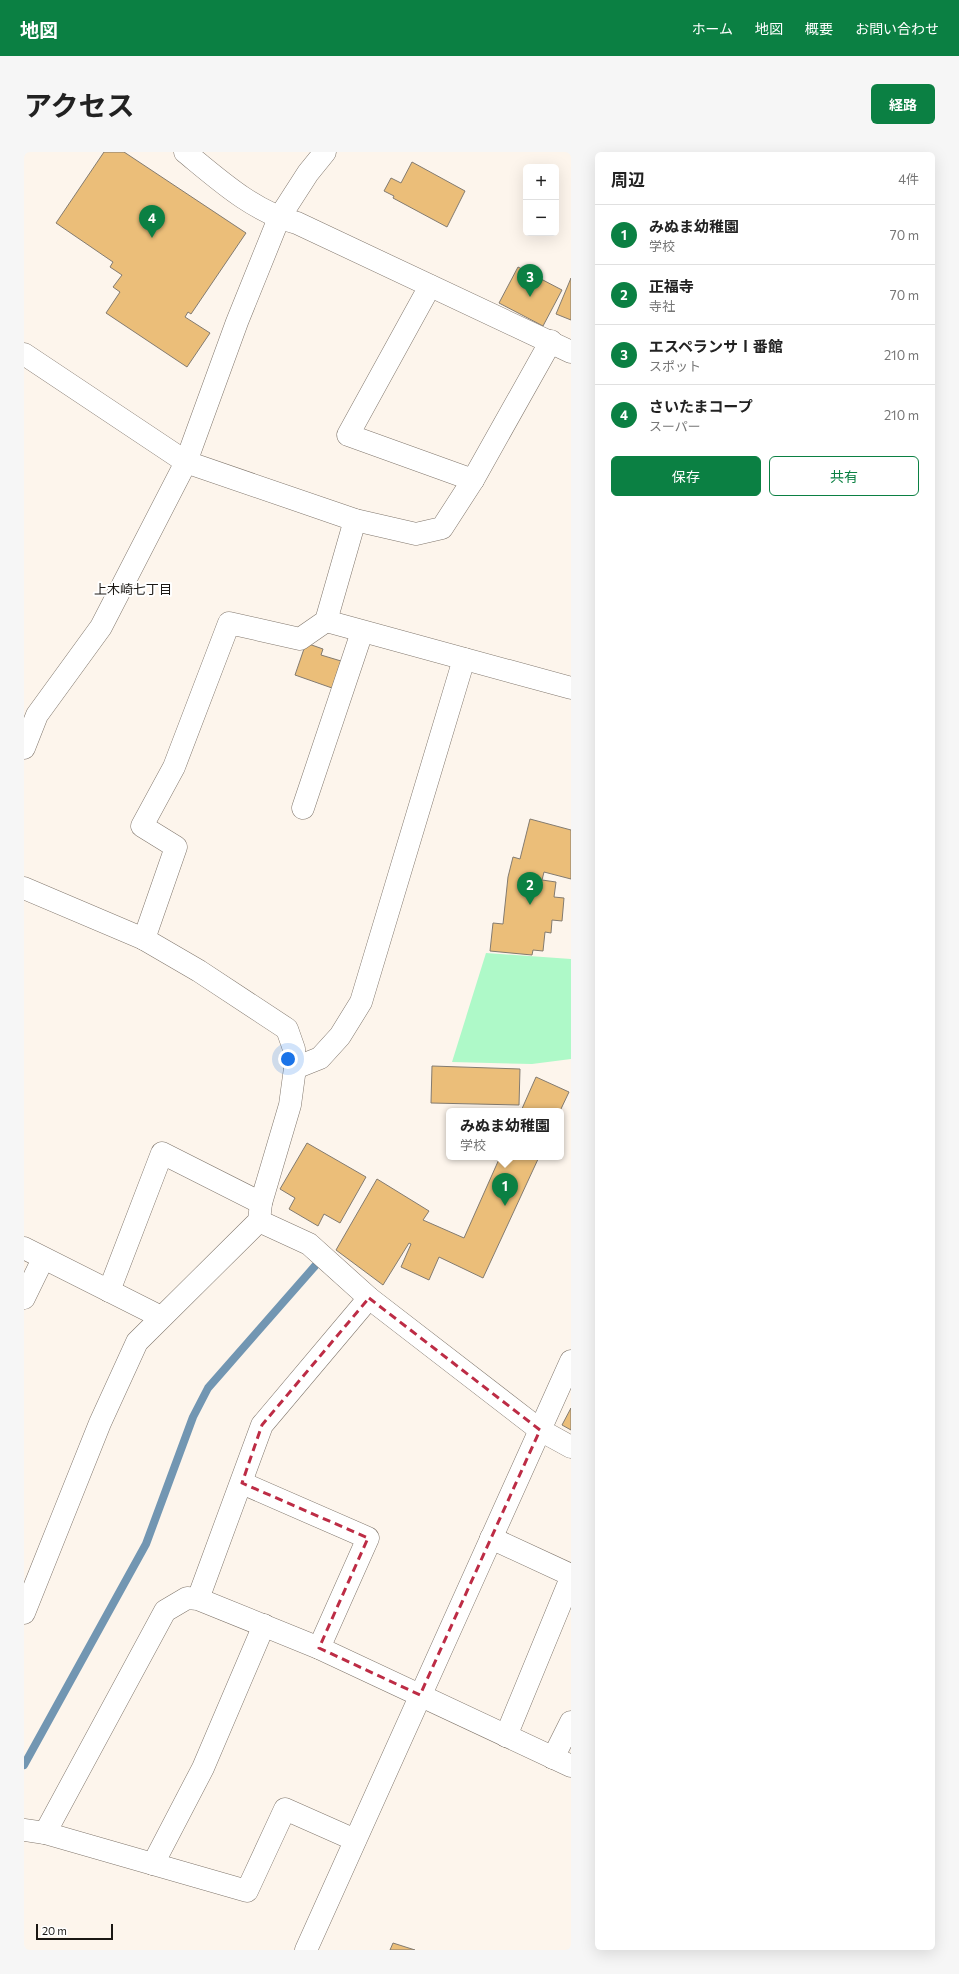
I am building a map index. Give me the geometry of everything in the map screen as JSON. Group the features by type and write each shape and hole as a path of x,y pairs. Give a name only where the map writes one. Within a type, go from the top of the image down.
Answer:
{"street":[{"path":"185,152 216,177 263,210 279,218 297,223 571,352"},
{"path":"24,748 30,712 101,627 186,462 237,322 279,218 308,173 325,152"},
{"path":"430,286 348,435 473,480"},
{"path":"24,354 186,462 355,520 416,534 442,528 473,480 551,342"},
{"path":"144,939 176,847 142,826 174,767 229,623 300,639 326,621 355,520"},
{"path":"326,621 571,688"},
{"path":"303,808 362,632"},
{"path":"295,1068 320,1058 340,1036 361,1002 464,659"},
{"path":"24,888 144,939 199,972 287,1029 294,1049 295,1068 290,1105 260,1212 137,1342 106,1409 24,1613"},
{"path":"109,1291 162,1153 260,1212 309,1244 369,1298 540,1430 571,1447"},
{"path":"24,1248 43,1259 161,1317"},
{"path":"24,1298 43,1259"},
{"path":"198,1599 242,1483 262,1425 369,1298"},
{"path":"306,1950 571,1361"},
{"path":"242,1483 368,1538 319,1648"},
{"path":"491,1538 571,1575"},
{"path":"506,1736 571,1578"},
{"path":"45,1833 164,1611 187,1598 198,1599 319,1648 562,1762 571,1722"},
{"path":"153,1864 203,1768 264,1625"},
{"path":"24,1830 45,1833 247,1891 285,1809 355,1840"}],"highlighted area":[{"path":"369,1298 540,1430 420,1695 319,1648 368,1538 242,1483 262,1425"}],"green space":[{"path":"486,953 571,959 571,1059 532,1064 452,1062"}],"building":[{"path":"104,152 124,152 246,233 191,314 188,312 185,317 210,333 187,367 106,313 120,292 113,287 122,275 110,267 113,262 56,223"},
{"path":"412,162 465,191 447,227 393,198 394,196 384,191 391,178 401,183"},
{"path":"518,267 562,290 543,326 499,303"},
{"path":"571,278 571,320 556,314"},
{"path":"306,643 323,649 321,655 341,661 332,688 295,675"},
{"path":"530,819 571,830 571,879 544,872 542,880 556,882 554,897 564,898 562,921 552,920 551,933 545,932 543,951 533,950 532,955 490,951 493,923 503,924 508,877 513,857 520,859"},
{"path":"432,1066 520,1069 519,1105 431,1103"},
{"path":"536,1077 569,1092 561,1108 522,1108"},
{"path":"307,1143 366,1177 340,1223 324,1214 318,1226 289,1209 295,1198 280,1189"},
{"path":"499,1160 538,1160 483,1278 439,1257 429,1280 401,1267 411,1244 409,1243 383,1285 336,1250 377,1179 429,1211 423,1220 464,1238"},
{"path":"571,1408 571,1430 562,1425"},
{"path":"393,1943 415,1950 390,1950"}],"waterway":[{"path":"24,1765 146,1544 193,1417 208,1388 315,1266"}],"place":[{"name":"さいたまコープ","path":"152,238"},
{"name":"エスペランサⅠ番館","path":"530,297"},
{"name":"正福寺","path":"530,905"},
{"name":"みぬま幼稚園","path":"505,1206"}],"district":[{"name":"上木崎七丁目","path":"133,589"}]}
